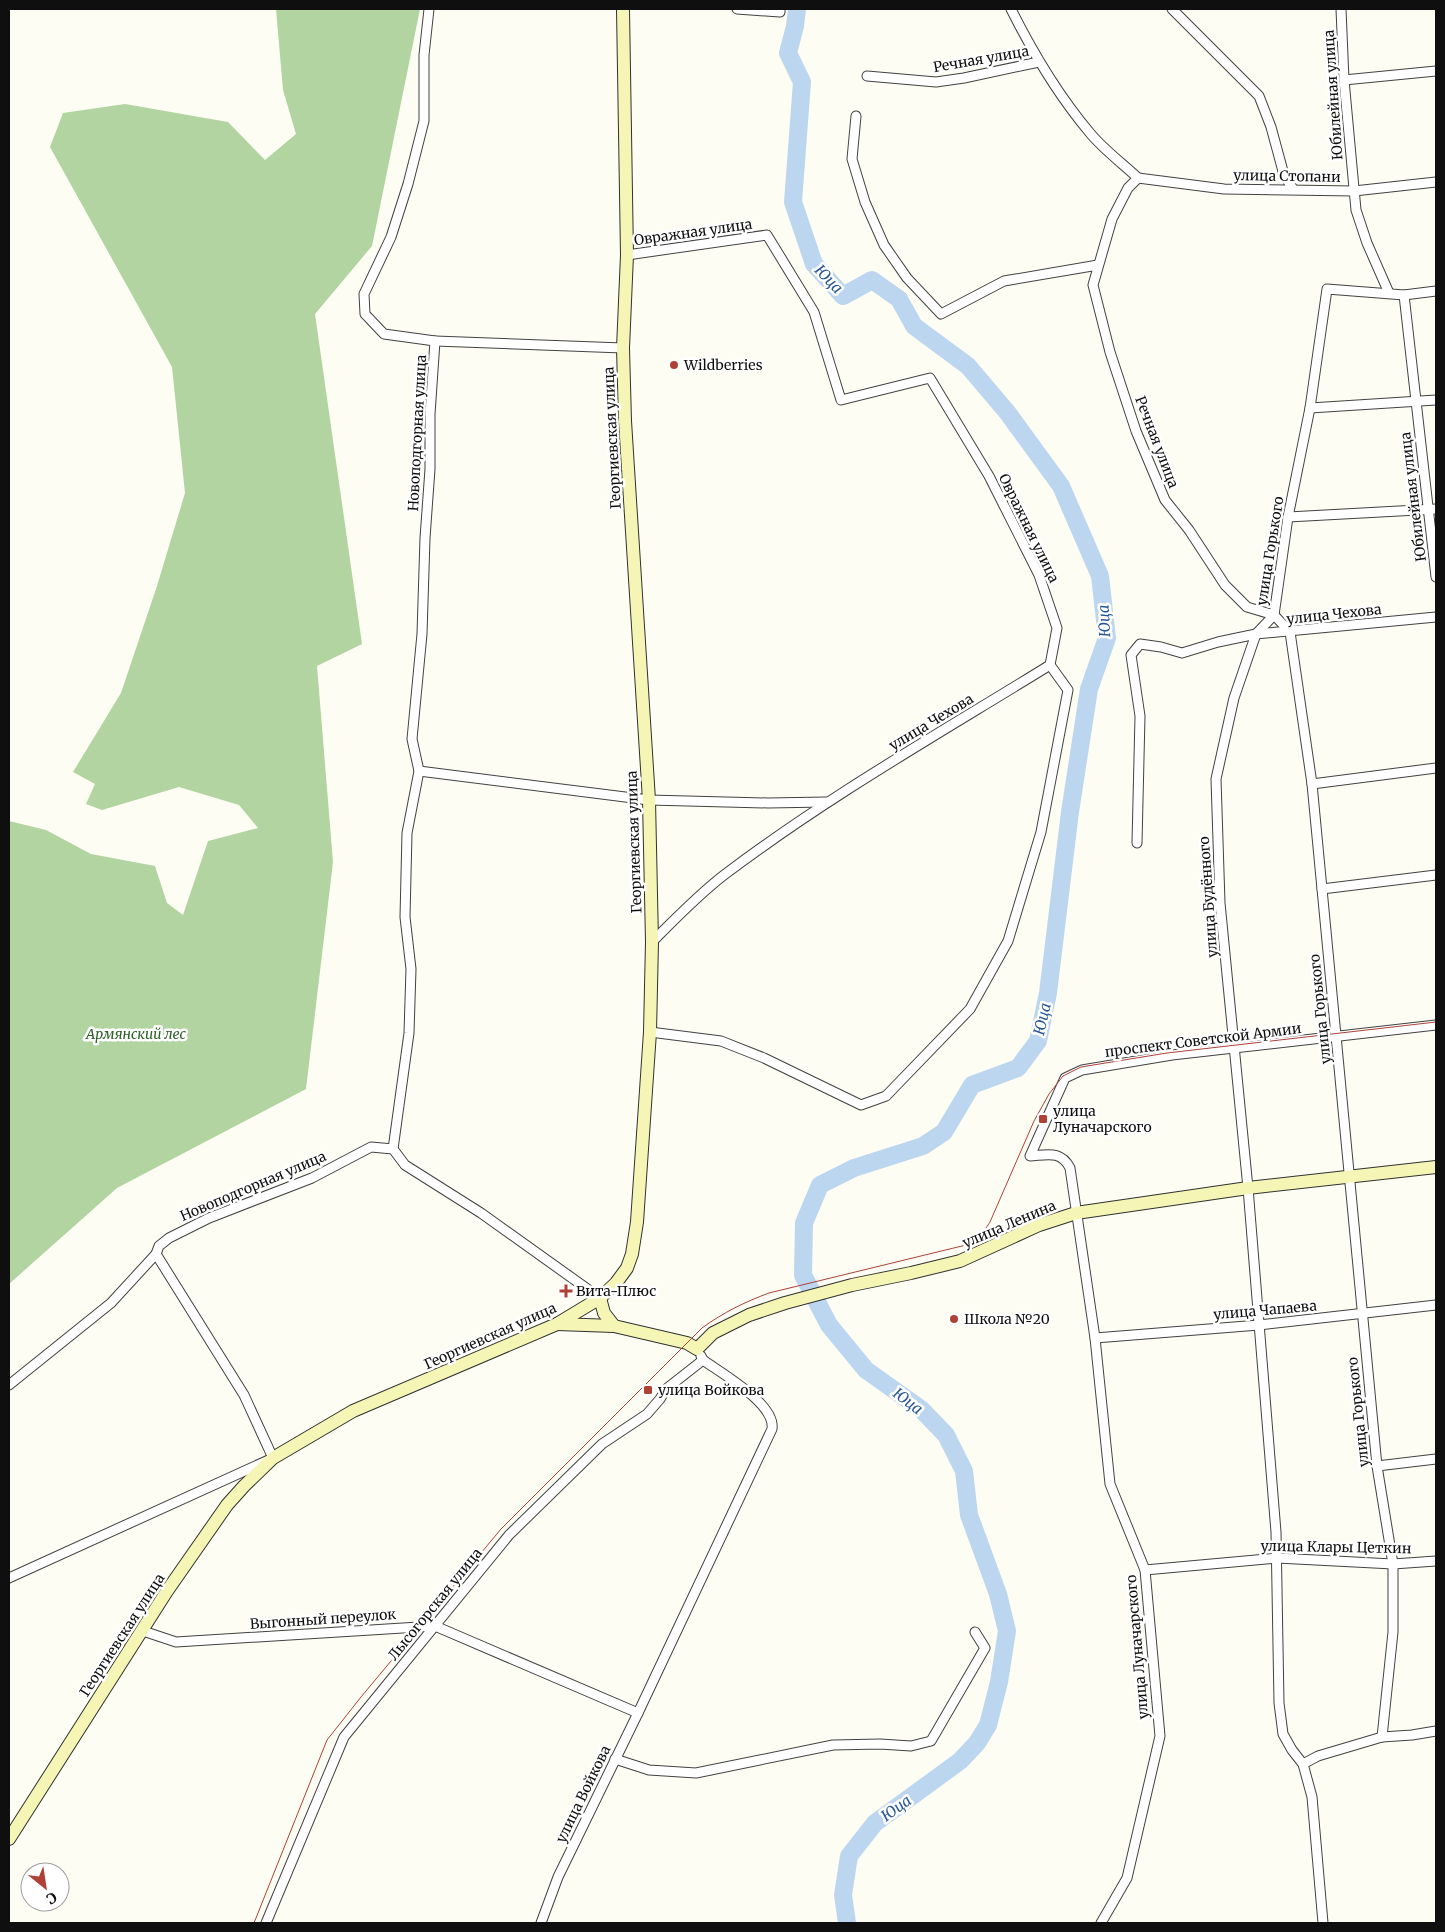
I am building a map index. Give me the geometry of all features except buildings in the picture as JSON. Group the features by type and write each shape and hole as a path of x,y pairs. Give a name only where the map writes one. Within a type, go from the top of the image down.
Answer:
{"main road":[{"name":"Георгиевская улица","path":"9,1838 167,1591 227,1505 273,1458 353,1411 557,1324 600,1298 624,1274 633,1248 637,1222 650,1032 652,942 649,800 625,421 623,348 627,255 623,9"},
{"name":"улица Ленина","path":"700,1354 713,1333 749,1315 784,1303 852,1285 960,1261 1039,1225 1076,1213 1248,1188 1436,1167"},
{"path":"600,1298 604,1313 614,1326"},
{"path":"557,1324 614,1326 687,1343 700,1354"}],"street":[{"name":"Новоподгорная улица","path":"9,1385 111,1304 156,1254 159,1246 169,1238 209,1218 312,1178 371,1147 393,1149 409,1033 412,969 405,917 407,833 419,771 412,739 422,634 430,469 430,414 436,341 384,334 365,314 364,294 391,237 408,184 424,121 424,55 429,9"},
{"path":"737,9 780,11"},
{"name":"Речная улица","path":"1011,9 1039,62 1090,134 1138,178 1128,188 1112,219 1093,285 1110,352 1136,431 1165,500 1193,537 1225,585 1247,607 1274,615"},
{"path":"1172,9 1259,96 1271,127 1284,175 1293,190"},
{"name":"Юбилейная улица","path":"1341,9 1344,80 1356,210 1367,243 1389,293"},
{"name":"Речная улица","path":"867,76 936,82 1039,62"},
{"path":"1344,80 1436,71"},
{"path":"856,116 852,159 865,202 884,245 907,278 941,314 1004,281 1098,265"},
{"name":"улица Стопани","path":"1138,178 1224,189 1354,191 1436,182"},
{"name":"Овражная улица","path":"627,255 768,235 814,312 841,400 930,378 989,476 1039,575 1058,628 1050,665"},
{"name":"улица Горького","path":"1382,1736 1393,1632 1393,1564 1377,1466 1349,1177 1338,1036 1312,784 1290,632 1274,615 1288,517 1310,408 1327,289 1389,293"},
{"path":"1389,293 1404,295 1436,291"},
{"name":"Юбилейная улица","path":"1404,295 1416,402 1432,510 1436,577"},
{"path":"436,341 623,348"},
{"path":"1310,408 1436,400"},
{"path":"1288,517 1432,510"},
{"name":"улица Будённого","path":"1274,615 1256,634 1234,698 1216,779 1220,903 1248,1188 1276,1532 1279,1703 1283,1734 1303,1764"},
{"name":"улица Чехова","path":"1137,843 1140,716 1131,655 1140,644 1161,647 1182,654 1218,642 1256,634 1436,617"},
{"path":"650,1032 721,1041 764,1058 861,1105 886,1096 970,1009 1008,941 1041,832 1068,690 1050,665"},
{"name":"улица Чехова","path":"652,942 683,911 723,876 826,802 1050,665"},
{"path":"1312,784 1436,768"},
{"path":"419,771 649,800"},
{"name":"улица Чехова","path":"649,800 768,804 826,802"},
{"path":"1322,888 1436,875"},
{"name":"проспект Советской Армии","path":"1065,1078 1082,1070 1172,1055 1436,1025"},
{"name":"улица Луначарского","path":"1065,1078 1030,1156 1055,1155 1066,1159 1070,1168 1095,1338 1110,1484 1145,1570 1160,1736 1127,1878 1101,1923"},
{"path":"393,1149 405,1165 481,1213 600,1298"},
{"path":"156,1254 244,1395 273,1458"},
{"name":"улица Чапаева","path":"1095,1338 1259,1325 1436,1305"},
{"name":"Лысогорская улица","path":"266,1923 344,1737 509,1535 602,1444 647,1414 660,1400 666,1389 700,1354"},
{"name":"улица Войкова","path":"541,1923 558,1877 772,1429 772,1420 762,1405 700,1354"},
{"name":"Георгиевская улица","path":"9,1578 273,1458"},
{"path":"1377,1466 1436,1459"},
{"name":"улица Клары Цеткин","path":"1145,1570 1277,1558 1393,1564 1436,1560"},
{"name":"Выгонный переулок","path":"143,1631 176,1642 434,1626 638,1713"},
{"path":"615,1759 649,1770 696,1773 833,1744 911,1746 931,1742 985,1648 975,1632"},
{"path":"1323,1923 1312,1797 1303,1764 1318,1756 1382,1736 1412,1735 1436,1731"}],"green space":[{"name":"Армянский лес","path":"276,9 420,9 372,246 315,314 362,644 317,666 333,862 306,1089 117,1188 9,1284 9,821 46,830 91,854 155,866 167,903 183,915 208,841 258,828 239,805 179,787 102,810 86,804 95,784 73,772 121,693 157,586 185,493 172,367 50,147 63,113 125,104 228,122 265,160 296,134 283,90"}],"waterway":[{"name":"Юца","path":"797,9 788,53 802,82 793,202 814,264 843,296 872,280 899,299 914,326 968,366 1007,412 1061,486 1100,576 1107,638 1089,689 1070,812 1048,993 1038,1041 1018,1068 972,1085 944,1132 923,1146 854,1168 820,1185 804,1223 803,1275 829,1325 866,1370 921,1409 946,1435 964,1471 969,1515 998,1594 1007,1631 999,1682 988,1725 977,1743 960,1761 875,1823 849,1856 843,1895 847,1923"}],"tram line":[{"path":"254,1923 327,1740 501,1529 702,1328 735,1308 769,1293 966,1245 980,1237 990,1222 1034,1121 1049,1094 1063,1076 1081,1067 1167,1053 1436,1022"}],"place":[{"name":"Wildberries","path":"674,365"},
{"name":"улица Луначарского","path":"1043,1119"},
{"name":"Вита-Плюс","path":"566,1291"},
{"name":"Школа №20","path":"954,1319"},
{"name":"улица Войкова","path":"648,1390"}]}
